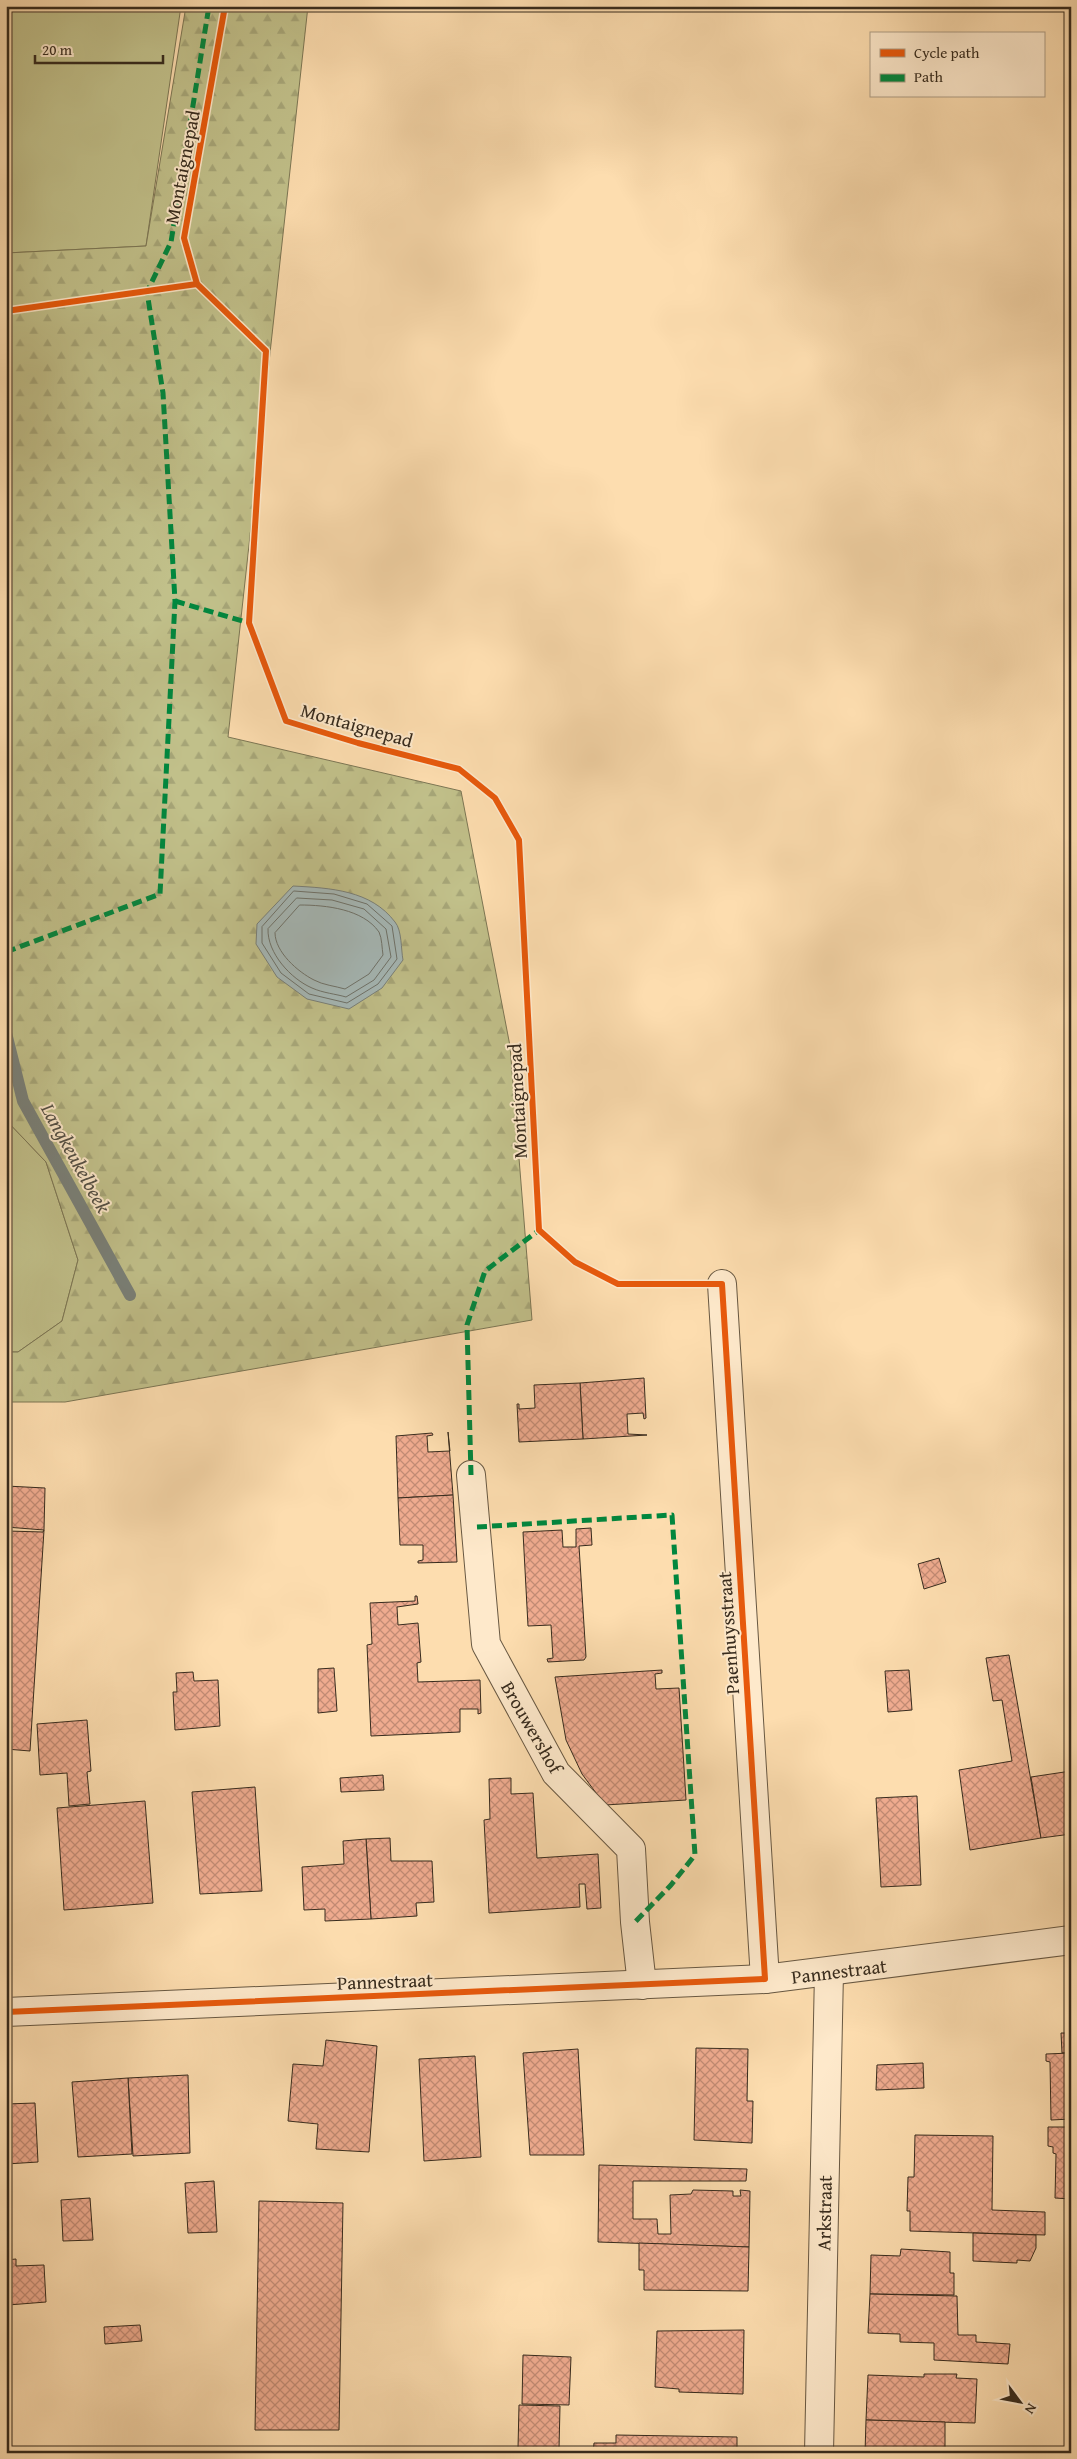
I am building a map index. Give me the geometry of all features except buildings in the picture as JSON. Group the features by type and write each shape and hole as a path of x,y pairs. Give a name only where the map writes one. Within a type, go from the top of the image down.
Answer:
{"street":[{"name":"Paenhuysstraat","path":"722,1284 765,1980"},
{"name":"Brouwershof","path":"471,1475 486,1644 556,1773 631,1849 635,1922 642,1985"},
{"name":"Pannestraat","path":"6,2012 765,1980 1071,1940"},
{"name":"Arkstraat","path":"819,2453 829,1972"}],"green space":[{"path":"6,6 181,6 146,246 6,253"},
{"path":"186,6 308,6 228,737 461,791 510,1046 532,1320 65,1402 6,1402 6,1352 18,1352 62,1321 78,1260 46,1162 6,1120 6,253 146,246"},
{"path":"6,1120 46,1162 78,1260 62,1321 18,1352 6,1352"}],"water":[{"path":"293,886 335,890 362,897 385,911 395,922 400,935 403,960 382,988 349,1009 307,999 277,977 256,944 257,924"}],"waterway":[{"name":"Langkeukelbeek","path":"6,1033 23,1101 130,1295"}],"marked path":[{"path":"6,952 160,894 175,601 163,393 147,292 171,242 209,6"},
{"path":"175,601 249,623"},
{"path":"471,1475 467,1325 485,1271 539,1230"},
{"path":"477,1527 672,1515 695,1855 671,1885 635,1922"}],"cycle path":[{"name":"Montaignepad","path":"6,2012 765,1979 722,1284 618,1284 575,1262 539,1230 519,840 495,798 459,769 358,743 286,721 249,623 266,351 197,284 184,238 225,6"},
{"path":"6,311 197,284"}]}
